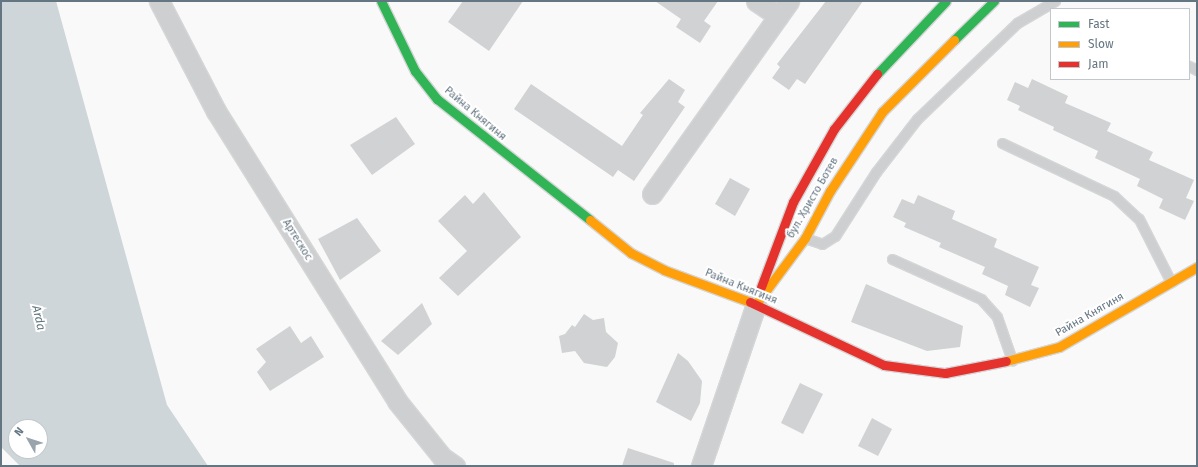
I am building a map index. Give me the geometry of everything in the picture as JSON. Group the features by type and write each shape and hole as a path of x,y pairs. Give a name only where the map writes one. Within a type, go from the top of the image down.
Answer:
{"street":[{"name":"Артескос","path":"158,1 216,111 397,401 442,457 455,466"},
{"name":"Райна Княгиня","path":"381,1 388,22 415,71 437,98 477,132 631,253 664,270 756,304 884,365 913,371 945,373 1012,360 1059,347 1197,267"},
{"path":"756,1 778,16"},
{"path":"652,194 789,1"},
{"name":"бул. Христо Ботев","path":"756,304 776,241 812,164 857,95 946,1"},
{"name":"бул. Христо Ботев","path":"756,304 805,238 830,190 882,112 994,1"},
{"path":"701,466 756,304"}],"lane":[{"path":"805,238 822,244 835,236 884,160 917,119 1017,23 1055,1"},
{"path":"1002,143 1114,196 1139,219 1171,282"},
{"path":"892,259 981,299 997,317 1012,360"}],"water":[{"name":"Arda","path":"1,1 56,1 167,405 208,466 20,466 13,459 48,459 48,419 8,419 8,454 1,447"}],"building":[{"path":"463,1 523,1 489,51 448,22"},
{"path":"655,1 718,1 704,21 711,26 700,43 676,27 681,19"},
{"path":"826,1 863,1 805,84 797,79 789,90 772,78 780,67 777,64"},
{"path":"669,79 685,90 678,102 685,107 634,181 618,170 613,177 514,109 531,84 622,146 643,115 640,113"},
{"path":"1032,79 1068,96 1065,103 1111,123 1107,131 1153,152 1149,160 1194,180 1186,198 1194,201 1185,220 1159,208 1163,199 1137,186 1140,179 1095,158 1098,151 1053,130 1054,127 1018,110 1020,106 1007,100 1015,82 1028,88"},
{"path":"396,117 415,144 372,175 350,145"},
{"path":"730,178 750,189 735,216 715,204"},
{"path":"484,192 521,237 458,296 439,278 467,251 438,221 465,195 473,204"},
{"path":"918,195 955,211 952,219 997,239 994,247 1039,267 1031,285 1039,288 1030,307 1005,295 1008,286 982,274 985,267 939,247 941,243 904,227 906,223 893,217 902,199 914,204"},
{"path":"357,218 381,251 340,280 318,239"},
{"path":"866,284 963,326 960,347 927,351 851,322"},
{"path":"422,303 432,324 398,355 381,341"},
{"path":"584,314 593,320 604,318 606,332 618,343 615,357 607,367 584,363 575,351 562,353 559,336 565,334 572,325 575,327"},
{"path":"290,326 301,343 311,336 324,357 270,391 257,372 266,362 256,349"},
{"path":"678,353 688,361 702,381 700,403 691,421 656,402"},
{"path":"800,383 823,394 803,434 781,423"},
{"path":"872,418 892,429 878,456 858,446"},
{"path":"628,448 674,463 674,466 622,466"}],"traffic: fast":[{"path":"381,1 415,71 437,99 590,220"},
{"path":"877,74 946,1"},
{"path":"954,40 994,1"}],"traffic: slow":[{"path":"756,304 805,238 830,191 882,112 954,40"},
{"path":"590,220 631,253 664,270 750,302"},
{"path":"1006,361 1059,347 1197,267"}],"traffic: jam":[{"path":"761,287 793,202 834,129 877,74"},
{"path":"750,302 884,365 945,373 1006,361"}]}
